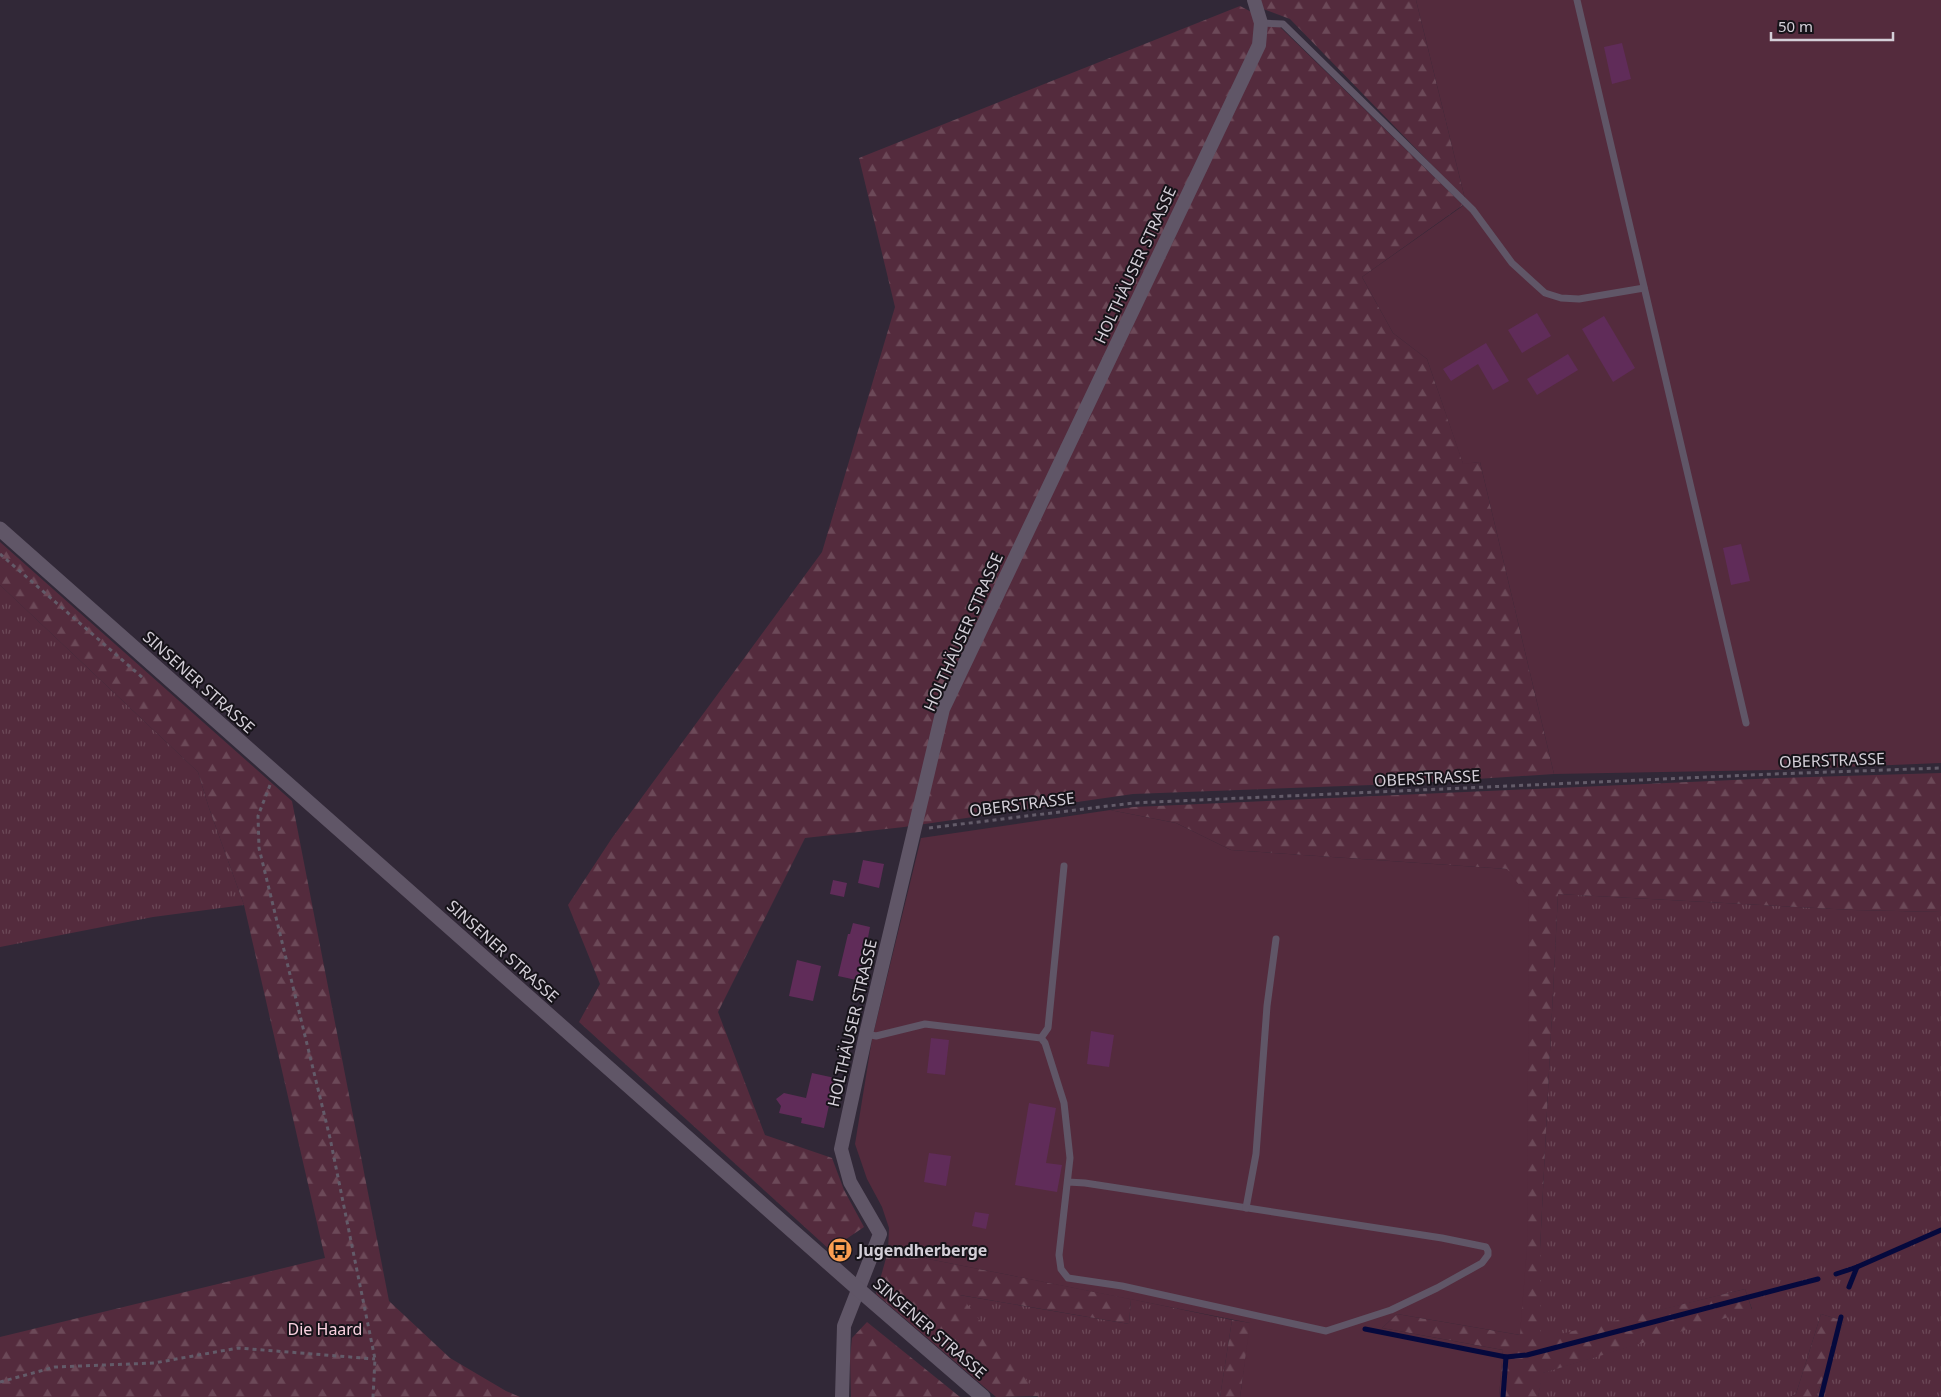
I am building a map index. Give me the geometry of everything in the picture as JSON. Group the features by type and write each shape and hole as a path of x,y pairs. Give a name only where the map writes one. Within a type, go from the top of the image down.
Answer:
{"main road":[{"name":"SINSENER STRASSE","path":"0,529 983,1397"}],"street":[{"name":"HOLTHÄUSER STRASSE","path":"842,1397 844,1326 880,1234 850,1182 841,1149 866,1034 916,830 943,709 1259,45 1261,23 1254,0"}],"lane":[{"path":"1577,0 1746,723"},
{"path":"1261,23 1283,24 1473,210 1512,262 1544,293 1561,298 1579,299 1644,288"},
{"path":"1040,1038 1048,1028 1064,866"},
{"path":"1246,1208 1256,1154 1267,1006 1276,939"},
{"path":"866,1034 876,1036 925,1024 1040,1038 1045,1043 1064,1102 1070,1158 1059,1256 1061,1269 1068,1278 1122,1286 1326,1331 1399,1306 1482,1263 1488,1255 1486,1247 1246,1208 1068,1182"}],"path":[{"name":"OBERSTRASSE","path":"916,830 1133,803 1941,768"},
{"path":"278,775 268,788 258,816 259,848 330,1138 375,1359 373,1397"},
{"path":"0,1382 55,1367 154,1363 238,1348 375,1359"}],"green space":[{"path":"1255,0 1416,0 1465,199 1290,19 1258,7"},
{"path":"1416,0 1941,0 1941,763 1774,770 1554,774 1480,462 1463,464 1427,359 1393,333 1362,277 1464,205 1465,199"},
{"path":"1240,6 1280,27 1463,205 1362,277 1393,333 1427,359 1463,463 1480,462 1554,774 1399,784 1133,794 904,827 805,838 718,1012 765,1135 832,1158 844,1190 864,1227 830,1250 579,1022 600,984 568,905 612,838 822,552 895,307 859,158"},
{"name":"Die Haard","path":"0,542 292,801 389,1301 450,1358 506,1391 520,1397 0,1397 0,1337 325,1258 244,905 198,772 0,585"},
{"path":"0,585 198,772 244,905 153,917 0,947"},
{"path":"1941,773 1941,912 1853,910 1558,894 1540,1249 1540,1339 1745,1289 1752,1310 1543,1373 1538,1397 1499,1397 1503,1350 1382,1328 1397,1314 1520,1335 1507,869 1231,850 1176,823 1110,810 1134,807 1777,778"},
{"path":"1110,810 1176,823 1231,850 1507,869 1529,898 1527,1247 1520,1335 1397,1314 1382,1328 1503,1350 1499,1397 1240,1397 1250,1323 888,1251 889,1228 882,1207 867,1179 855,1144 872,1039 921,838"},
{"path":"1558,894 1853,910 1941,912 1941,1397 1816,1397 1844,1321 1821,1314 1796,1394 1790,1397 1538,1397 1542,1373 1752,1309 1745,1289 1540,1340 1540,1249"},
{"path":"888,1251 1131,1299 1129,1324 960,1295 1039,1396 996,1397 876,1294"},
{"path":"959,1295 1129,1324 1131,1299 1232,1320 1220,1397 1038,1397"},
{"path":"1821,1314 1844,1321 1816,1397 1790,1397 1796,1394"},
{"path":"1232,1320 1251,1323 1240,1397 1220,1397"},
{"path":"867,1322 960,1397 851,1397 850,1357 852,1338"}],"building":[{"path":"1622,43 1631,79 1612,84 1604,47"},
{"path":"1537,313 1551,336 1522,353 1508,330"},
{"path":"1604,316 1635,368 1613,382 1582,329"},
{"path":"1486,343 1509,381 1493,390 1478,364 1451,381 1443,369"},
{"path":"1568,354 1578,370 1537,395 1527,379"},
{"path":"1741,544 1750,581 1731,585 1723,548"},
{"path":"863,860 884,864 879,888 858,883"},
{"path":"833,880 847,883 844,897 830,894"},
{"path":"853,923 870,927 866,948 868,949 861,981 838,976 848,934 850,934"},
{"path":"797,960 821,966 813,1001 789,996"},
{"path":"1091,1031 1114,1035 1109,1067 1087,1064"},
{"path":"931,1038 949,1040 945,1075 927,1073"},
{"path":"812,1073 835,1078 824,1128 801,1123 802,1118 779,1113 781,1106 776,1099 784,1093 806,1098"},
{"path":"1029,1103 1056,1108 1046,1163 1062,1165 1057,1192 1015,1185"},
{"path":"929,1153 951,1156 946,1186 924,1182"},
{"path":"975,1212 989,1214 986,1229 972,1226"}],"waterway":[{"path":"1836,1274 1857,1267 1941,1230"},
{"path":"1849,1287 1857,1267"},
{"path":"1365,1329 1506,1357 1527,1355 1818,1279"},
{"path":"1821,1397 1841,1317"},
{"path":"1503,1397 1506,1357"}],"place":[{"name":"Jugendherberge","path":"840,1250"}]}
